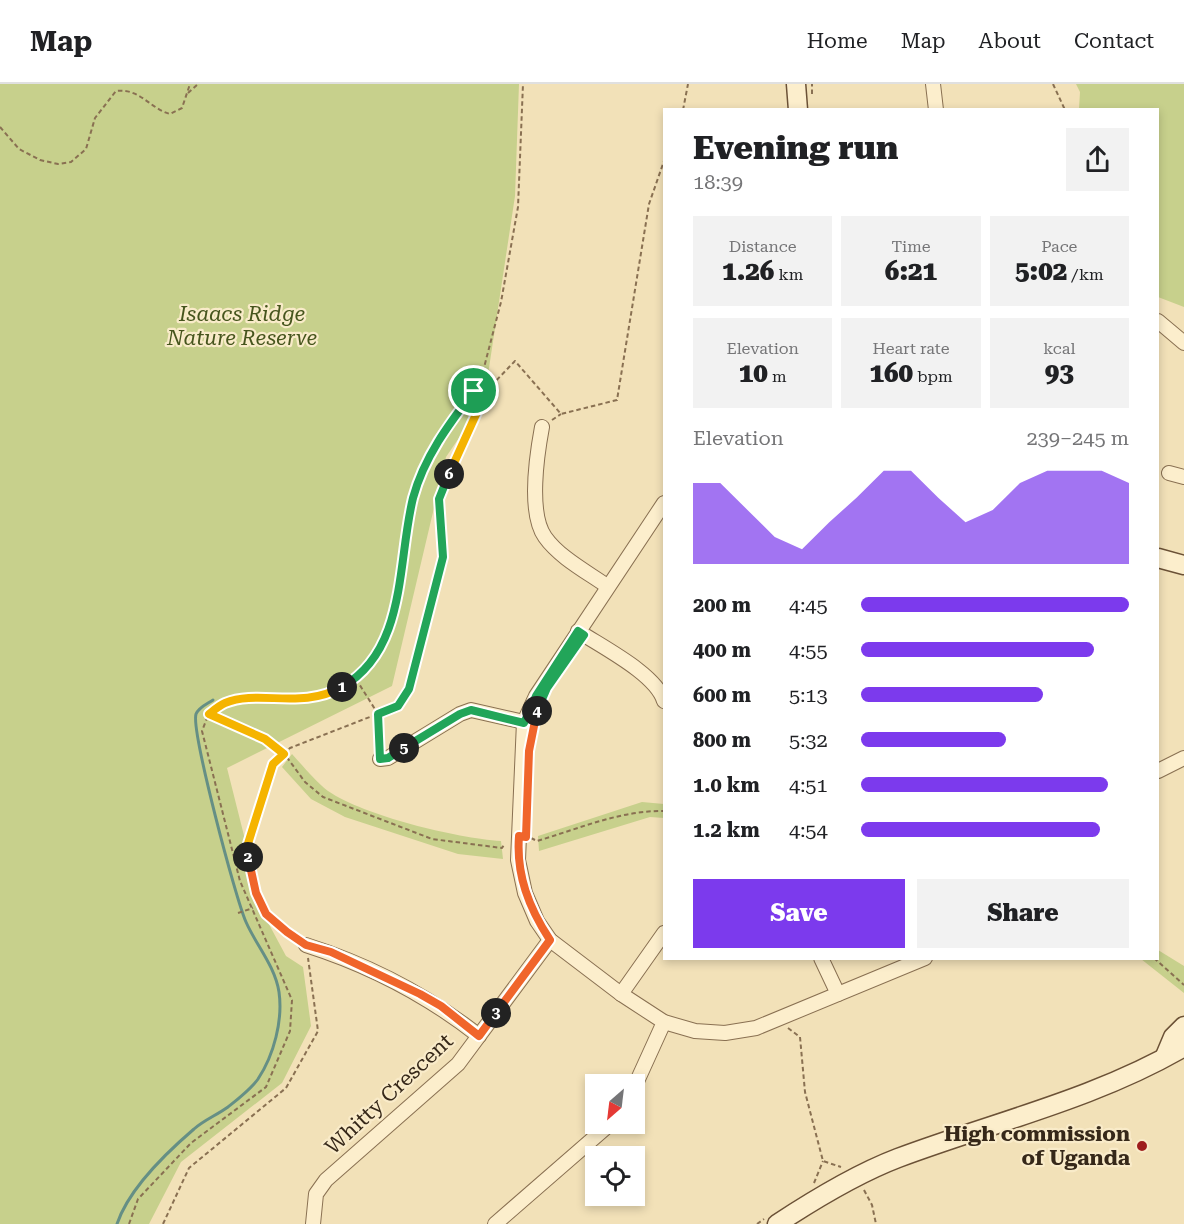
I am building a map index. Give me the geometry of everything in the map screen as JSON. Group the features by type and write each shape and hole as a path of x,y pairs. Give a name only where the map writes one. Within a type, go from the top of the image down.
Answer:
{"street":[{"path":"796,84 798,108"},
{"path":"933,84 936,108"},
{"path":"1159,322 1184,343"},
{"path":"542,427 534,465 539,526 546,538 558,550 607,586"},
{"path":"1169,473 1184,477"},
{"path":"663,504 536,696 524,723 523,839 518,860 525,893 537,921 550,940 621,994 664,1023 695,1031 725,1033 756,1028 920,960"},
{"path":"1159,558 1184,565"},
{"path":"578,631 652,681 663,696"},
{"path":"380,759 388,758 460,714 471,710 524,723"},
{"path":"1159,770 1184,758"},
{"path":"621,994 663,934"},
{"name":"Whitty Crescent","path":"313,1224 316,1194 326,1180 458,1065 550,940"},
{"path":"306,945 331,952 420,994 441,1006 479,1036"},
{"path":"822,960 838,994"},
{"path":"640,1074 664,1023"},
{"path":"1165,1056 1173,1037 1184,1026"},
{"path":"777,1224 855,1178 896,1159 1101,1089 1138,1073 1184,1047"},
{"path":"495,1224 598,1134"}],"path":[{"path":"0,127 19,149 58,164 71,162 86,149 95,118 116,91 129,89 149,101 157,110 170,114 182,108 190,84"},
{"path":"188,93 198,84"},
{"path":"129,1224 138,1198 191,1143 266,1087 290,1030 292,1000 240,881 202,731 209,714 226,703 249,700 303,700 336,690 356,679 376,657 390,632 414,497 432,450 480,383 501,302 518,207 523,84"},
{"path":"683,108 688,84"},
{"path":"1053,84 1064,108"},
{"path":"163,1224 189,1168 286,1088 318,1031 306,945 266,914 256,893 246,850 273,764 290,748 398,706 409,689 443,557 439,499 467,430 488,388 515,361 561,414 617,400 649,204 663,164"},
{"path":"474,391 488,388"},
{"path":"356,679 378,714 380,759"},
{"path":"209,714 265,739 284,754 305,782 323,797 393,826 432,839 502,848 510,836 537,841 608,819 646,811 663,811"},
{"path":"238,913 253,908"},
{"path":"1156,960 1184,985"},
{"path":"783,1024 800,1036 805,1092 823,1161 811,1188"},
{"path":"823,1161 845,1168 855,1178 872,1205 876,1224"}],"green space":[{"name":"Isaacs Ridge Nature Reserve","path":"0,84 519,84 515,196 484,401 446,457 392,686 227,768 264,915 286,956 303,967 311,1026 282,1083 181,1162 149,1224 0,1224"},
{"path":"1076,84 1184,84 1184,307 1159,297 1159,108 1079,108 1080,92"},
{"path":"292,754 323,787 344,800 364,809 412,824 501,841 503,859 458,854 345,817 311,799 282,767"},
{"path":"642,802 663,804 663,818 650,817 539,851 538,836"},
{"path":"1159,951 1184,966 1184,993 1142,960 1159,960"}],"waterway":[{"path":"117,1224 130,1197 160,1160 183,1138 228,1107 255,1083 264,1070 276,1037 280,1014 277,982 246,922 224,851 200,751 196,714 213,700"}],"place":[{"name":"High commission of Uganda","path":"1142,1146"}],"route":[{"path":"488,388 467,430 439,499 443,557 409,689 398,706 378,714 380,759 388,758 460,714 471,710 524,723 536,696 578,631 584,635 547,688 532,726 526,837 519,836 519,871 525,893 537,921 550,940 479,1036 441,1006 331,952 306,945 266,914 256,893 246,850 273,764 284,754 265,739 226,719 209,714 226,703 249,700 303,700 336,690 360,677 376,657 390,632 414,497 432,450 474,391 488,388"}]}
